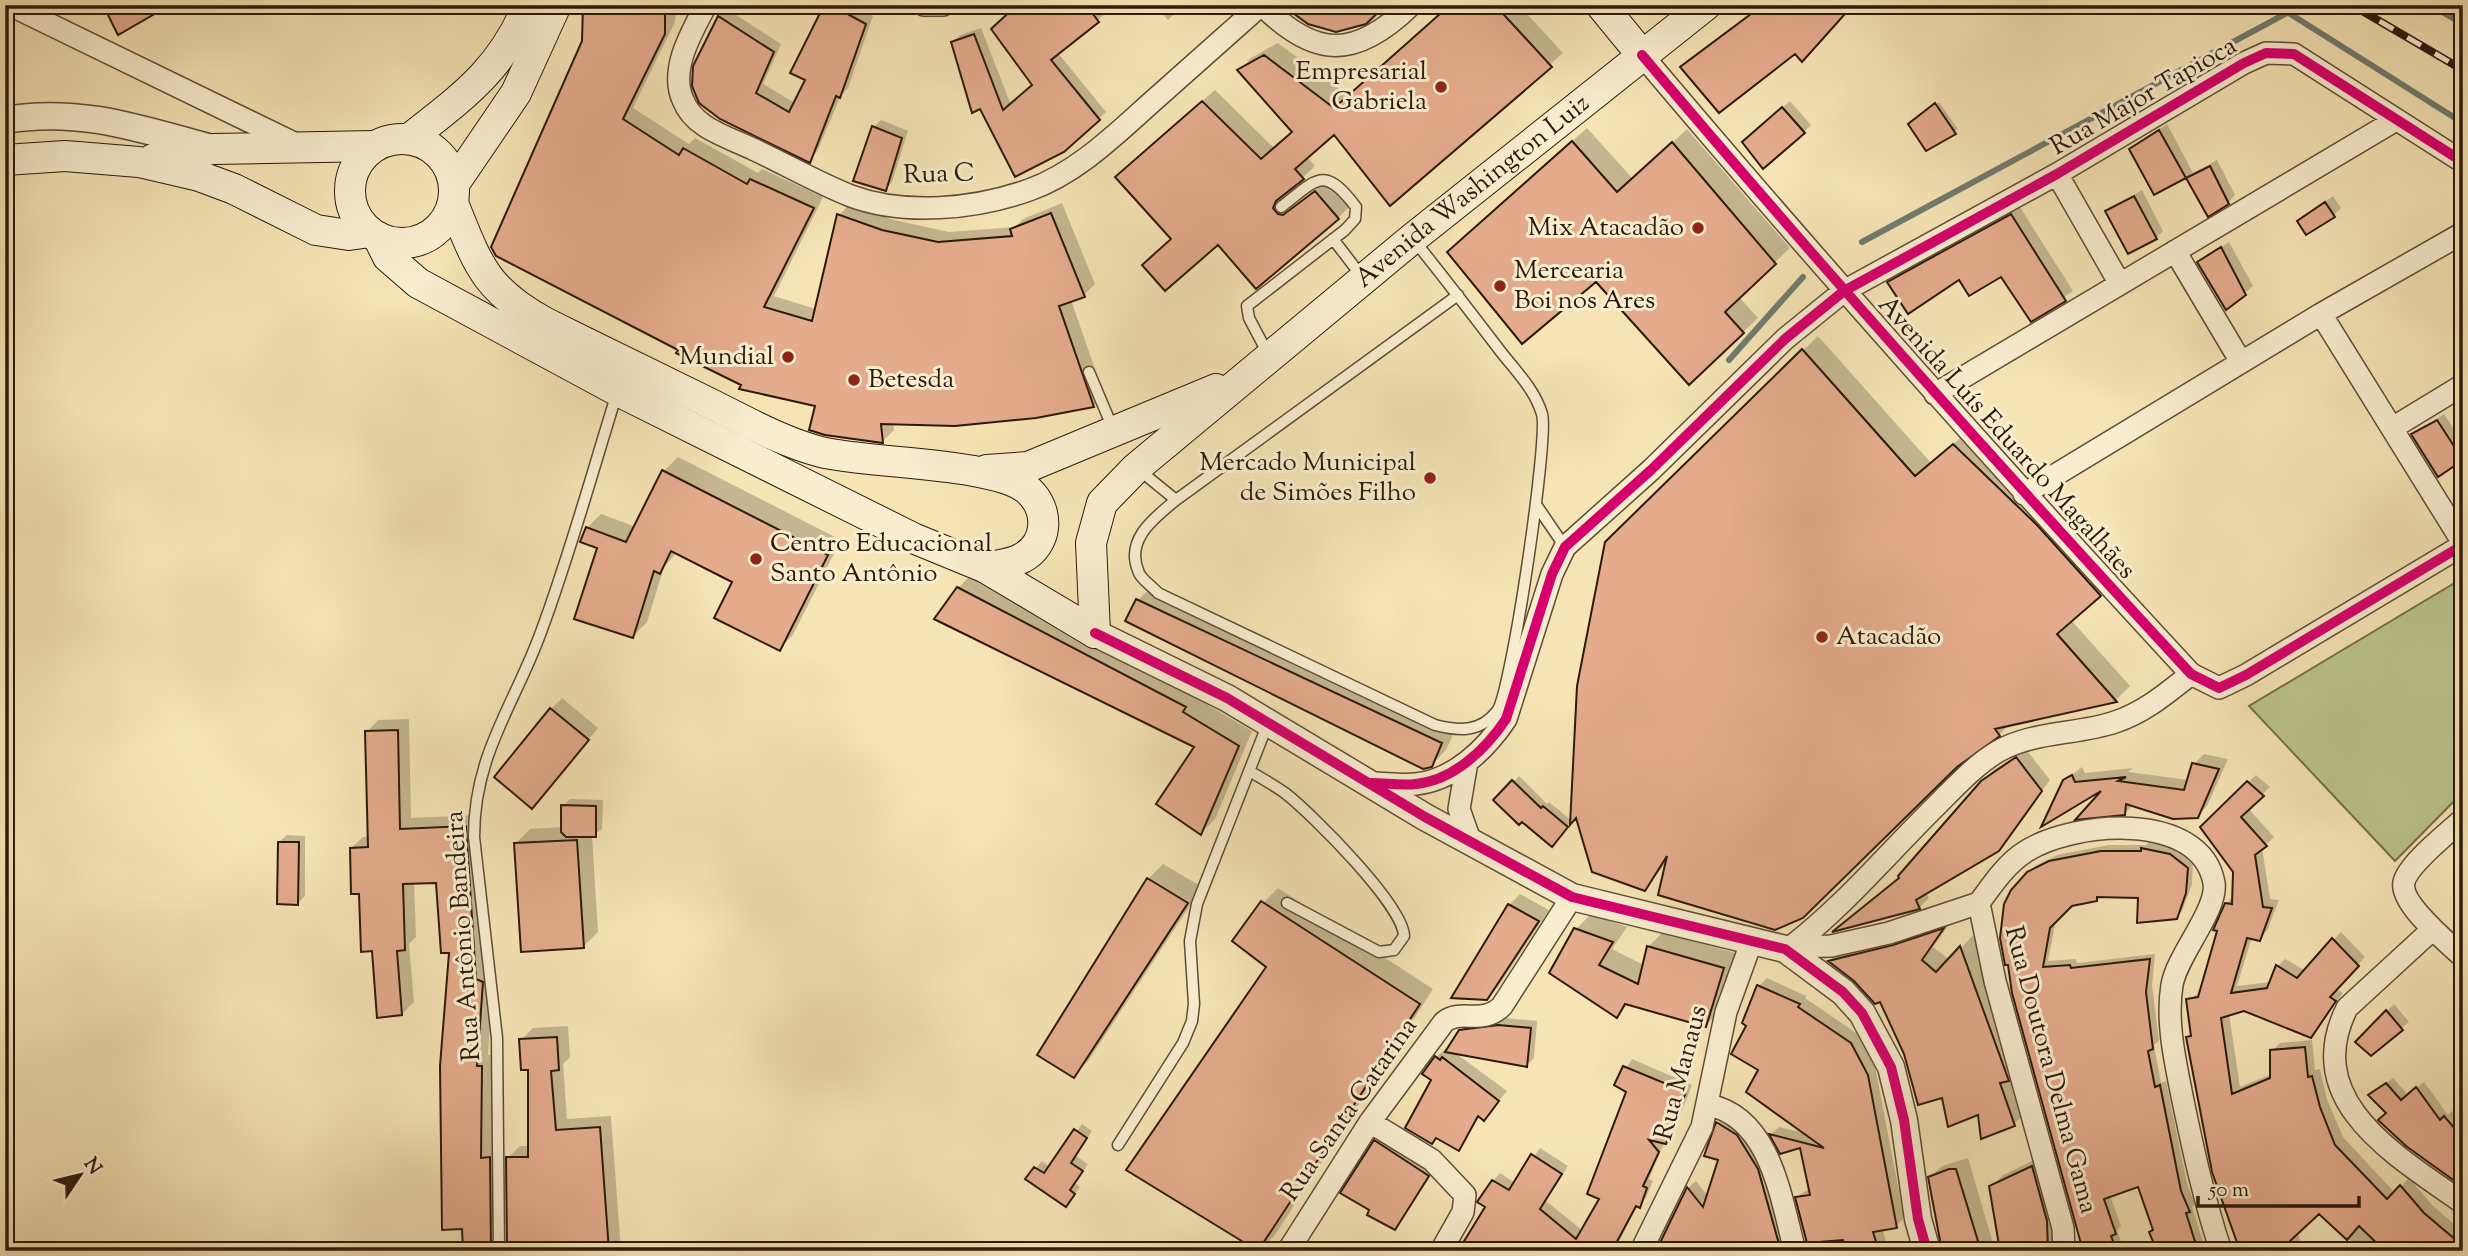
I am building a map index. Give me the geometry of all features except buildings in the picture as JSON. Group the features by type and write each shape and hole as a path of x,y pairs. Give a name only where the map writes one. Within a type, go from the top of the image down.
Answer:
{"main road":[{"path":"409,139 474,87 498,62 528,5"},
{"path":"5,160 65,156 139,162 199,176 234,189 316,230 349,235 374,234 396,243 424,238 446,220 454,193 516,93 556,5"},
{"name":"Avenida Luís Eduardo Magalhães","path":"1601,5 1643,55"},
{"name":"Avenida Washington Luiz","path":"1095,633 1091,543 1102,503 1136,468 1363,278 1706,5"},
{"path":"986,568 1021,559 1036,547 1044,532 1043,512 1028,490 977,471 865,461 819,451 767,432 546,323 517,307 499,292 482,271 454,193 449,167 438,152 409,139 389,140 375,146 362,157 354,171 350,187 352,204 359,219 374,234 388,257 418,283 618,391 912,538 986,568 1095,633"},
{"path":"139,162 213,149 375,146"},
{"name":"Avenida Washington Luiz","path":"977,471 1028,467 1242,379"},
{"path":"1115,432 1159,448"}],"street":[{"path":"10,5 302,146"},
{"name":"Rua C","path":"706,5 683,54 679,84 681,98 698,123 853,196 896,206 935,207 992,202 1032,189 1070,169 1104,145 1261,5"},
{"path":"924,5 943,5"},
{"path":"1261,5 1287,30 1329,47 1353,44 1382,29 1411,5"},
{"name":"Rua Major Tapioca","path":"1565,547 1651,470 1785,339 1844,292 2057,174 2244,62 2279,51 2302,58 2463,162"},
{"name":"Avenida Luís Eduardo Magalhães","path":"1643,55 1844,292 2024,494 2191,674 2219,688 2246,676 2463,544"},
{"path":"5,120 36,115 77,115 213,149"},
{"path":"1935,394 2396,120"},
{"path":"2057,174 2120,284"},
{"path":"2024,494 2321,314 2463,233"},
{"path":"2175,251 2241,362"},
{"path":"2321,314 2394,427 2463,544"},
{"path":"2394,427 2463,385"},
{"path":"1372,783 1416,784 1443,776 1467,762 1494,737 1506,719 1552,574 1565,547"},
{"path":"1095,633 1269,721 1471,843 1572,897 1680,922 1751,943 1789,947 1831,946 1889,933 1979,903 1993,884 2025,852 2050,839 2078,832 2161,831 2198,849 2207,864 2214,885 2210,905 2176,971 2171,1000 2172,1043 2204,1199 2221,1251"},
{"path":"1789,947 1827,919 1967,775 1998,751 2023,741 2114,723 2148,708 2191,674"},
{"path":"1467,762 1459,809 1471,843"},
{"path":"2463,819 2413,868 2403,884 2411,904 2463,957"},
{"name":"Rua Santa Catarina","path":"1288,1251 1370,1122 1448,1019 1489,1016 1502,1006 1572,897"},
{"name":"Rua Doutora Delma Gama","path":"1979,903 1995,981 2063,1228 2064,1251"},
{"path":"2434,929 2347,1007 2338,1025 2334,1068 2339,1088 2352,1112 2369,1130 2463,1203"},
{"name":"Rua Manaus","path":"1641,1251 1692,1152 1709,1105 1722,1026 1751,943"},
{"path":"1789,947 1843,992 1862,1013 1886,1058 1904,1120 1918,1219 1927,1251"},
{"path":"1709,1105 1730,1113 1757,1140 1771,1166 1795,1251"},
{"path":"1370,1122 1432,1160 1465,1195 1463,1212 1441,1251"}],"lane":[{"path":"1269,356 1249,318 1248,306 1355,219 1356,207 1338,184 1324,180 1312,182 1281,207"},
{"path":"1413,238 1458,295 1527,385 1543,417 1537,506 1508,680 1499,709 1475,728 1458,731 1435,725 1158,593 1139,574 1135,551 1140,535 1149,522 1176,500 1458,295"},
{"path":"1333,239 1363,278"},
{"path":"1089,372 1115,432"},
{"name":"Rua Antônio Bandeira","path":"499,1251 496,1038 474,837 474,808 479,777 490,744 522,679 553,598 618,391"},
{"path":"1136,468 1176,500"},
{"path":"1537,506 1565,547"},
{"path":"1118,1145 1183,1043 1192,1021 1194,1004 1190,952 1197,904 1269,721"},
{"path":"1249,771 1284,792 1339,844 1400,919 1404,936 1394,950 1387,953 1379,951 1287,903"}],"green space":[{"path":"2463,578 2463,792 2395,861 2249,706"}],"waterway":[{"path":"2276,5 2463,123"},
{"path":"2430,5 2463,24"},
{"path":"1862,242 2287,13"},
{"path":"1729,360 1803,277"}],"railway":[{"path":"2352,5 2463,70"}],"cycle path":[{"path":"1372,783 1411,785 1430,781 1456,770 1479,752 1506,719 1552,574 1565,547 1651,470 1785,339 1844,291 2057,174 2244,63 2266,53 2294,54 2463,162"},
{"path":"1642,55 1913,368 2191,674 2219,688 2246,675 2463,545"},
{"path":"1095,633 1227,698 1425,817 1572,897 1785,949 1843,992 1862,1013 1891,1067 1904,1120 1918,1219 1927,1251"}],"place":[{"name":"Empresarial Gabriela","path":"1441,87"},
{"name":"Mix Atacadão","path":"1698,228"},
{"name":"Mercearia Boi nos Ares","path":"1500,286"},
{"name":"Mundial","path":"788,357"},
{"name":"Betesda","path":"854,380"},
{"name":"Mercado Municipal de Simões Filho","path":"1430,478"},
{"name":"Centro Educacional Santo Antônio","path":"756,559"},
{"name":"Atacadão","path":"1822,637"}]}
